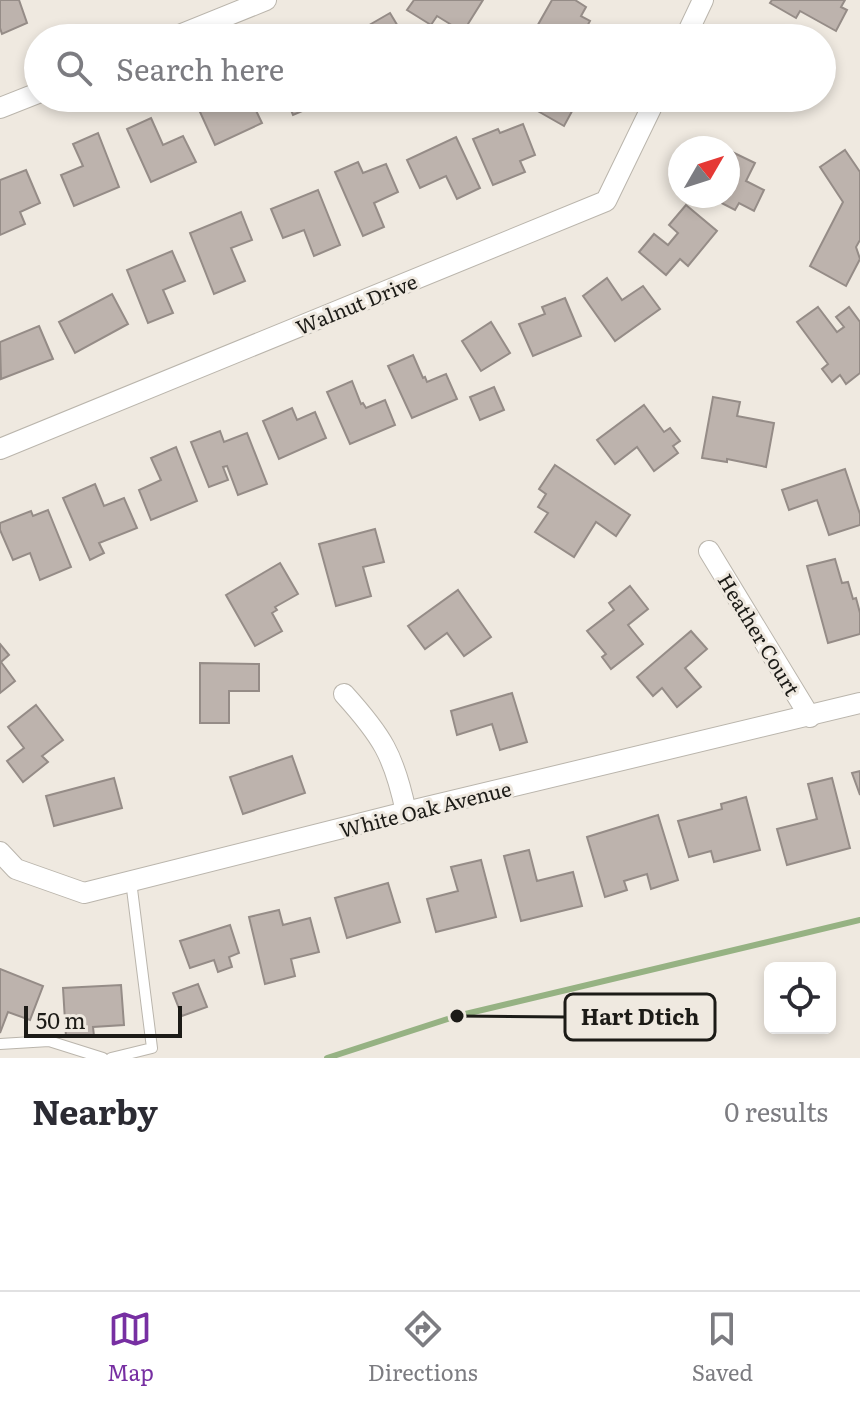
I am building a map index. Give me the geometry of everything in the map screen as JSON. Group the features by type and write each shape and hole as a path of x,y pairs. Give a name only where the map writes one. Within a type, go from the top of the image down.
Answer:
{"street":[{"path":"207,24 266,0"},
{"path":"692,24 703,0"},
{"path":"0,108 24,99"},
{"name":"Walnut Drive","path":"0,449 606,201 649,112"},
{"name":"Heather Court","path":"709,551 810,717"},
{"path":"344,694 376,730 398,773 406,812"},
{"name":"White Oak Avenue","path":"0,852 16,869 84,893 860,703"}],"lane":[{"path":"111,1058 152,1048 131,881"},
{"path":"0,1044 49,1041 103,1058"}],"building":[{"path":"0,0 19,0 27,23 2,34"},
{"path":"414,0 483,0 468,24 450,24 437,16 429,24 407,10"},
{"path":"552,0 575,0 586,7 581,16 590,21 588,24 538,24"},
{"path":"772,0 845,0 841,7 847,10 836,31 836,24 823,24 800,11 796,18 770,3"},
{"path":"390,13 397,24 371,24"},
{"path":"200,112 257,112 262,123 215,145"},
{"path":"540,112 572,112 564,126"},
{"path":"151,118 163,145 183,136 196,162 151,182 127,129"},
{"path":"523,124 535,155 520,161 525,172 493,185 473,139"},
{"path":"98,133 119,187 74,206 61,175 83,166 73,144"},
{"path":"456,137 480,188 457,199 446,176 420,188 407,160"},
{"path":"845,150 860,172 860,240 856,247 860,259 846,286 810,266 843,202 820,167"},
{"path":"740,156 755,163 746,181 764,190 754,211 740,204"},
{"path":"358,162 363,173 386,164 398,192 374,203 384,227 363,236 335,172"},
{"path":"26,170 40,203 20,212 25,224 0,235 0,180"},
{"path":"318,190 340,245 314,256 304,230 283,238 271,209"},
{"path":"683,208 690,208 717,231 688,266 680,259 666,275 639,252 654,234 668,245 678,233 669,225"},
{"path":"241,212 252,240 231,248 245,281 214,294 190,233"},
{"path":"172,251 185,281 163,290 173,313 148,323 127,270"},
{"path":"607,278 622,300 643,286 660,309 615,341 583,296"},
{"path":"112,294 128,324 75,353 59,322"},
{"path":"565,298 581,336 533,356 519,324 545,314 542,307"},
{"path":"818,307 837,332 844,327 836,317 849,307 860,322 860,373 846,384 840,375 832,382 822,369 828,364 797,322"},
{"path":"491,322 510,353 481,371 462,341"},
{"path":"39,326 53,359 1,379 0,342"},
{"path":"413,355 427,382 446,374 457,399 412,418 388,366"},
{"path":"352,381 361,404 366,408 385,400 395,425 350,444 327,392"},
{"path":"494,387 504,410 480,420 470,397"},
{"path":"713,397 740,402 737,416 774,423 766,467 727,459 727,462 702,458"},
{"path":"644,405 664,432 670,428 680,441 673,446 678,453 654,471 637,447 615,464 597,440"},
{"path":"292,408 297,420 315,412 326,438 279,459 263,421"},
{"path":"220,431 224,442 247,433 267,484 238,495 227,466 223,467 228,480 209,487 191,442"},
{"path":"176,447 197,501 151,520 139,490 161,480 151,458"},
{"path":"555,465 630,515 616,536 596,522 574,557 535,532 548,513 538,507 546,494 539,489"},
{"path":"845,469 860,514 860,525 829,535 817,500 789,510 782,490"},
{"path":"95,484 104,506 124,498 137,528 99,543 104,553 90,560 63,498"},
{"path":"48,510 71,567 40,580 30,553 13,560 0,523 31,511 33,516"},
{"path":"375,529 384,562 363,567 371,596 336,606 319,544"},
{"path":"835,559 842,583 848,582 853,599 856,598 860,634 828,643 807,566"},
{"path":"280,563 298,594 275,607 277,610 272,613 282,631 255,646 226,595"},
{"path":"630,586 648,609 628,625 643,644 611,669 602,657 606,654 587,631 614,610 609,603"},
{"path":"458,590 491,637 464,656 447,633 425,649 408,626"},
{"path":"691,631 707,649 685,668 701,687 677,707 662,688 653,696 637,677"},
{"path":"0,644 9,655 1,662 15,681 0,693"},
{"path":"200,663 259,664 259,691 229,691 229,723 200,723"},
{"path":"512,693 527,742 500,750 492,724 457,735 451,711"},
{"path":"36,705 63,740 42,756 48,762 23,782 7,761 24,748 8,727"},
{"path":"292,756 305,793 243,814 230,777"},
{"path":"860,771 860,795 852,773"},
{"path":"114,778 122,808 54,826 46,796"},
{"path":"832,778 850,848 787,865 777,829 817,819 808,784"},
{"path":"746,797 760,850 714,862 711,851 689,857 678,821 722,809 721,804"},
{"path":"658,815 678,880 651,889 647,874 624,881 627,890 605,897 587,837"},
{"path":"529,850 537,881 573,872 582,906 521,921 504,856"},
{"path":"481,860 496,917 436,932 427,899 458,891 451,867"},
{"path":"388,883 400,922 347,938 335,898"},
{"path":"279,910 283,925 310,918 319,952 291,959 295,976 265,984 249,917"},
{"path":"230,925 239,953 229,957 232,967 218,972 214,960 190,968 180,941"},
{"path":"0,969 43,986 30,1020 8,1012 0,1033"},
{"path":"198,984 207,1007 182,1016 173,993"},
{"path":"121,985 124,1025 93,1027 94,1036 66,1037 63,988"}],"waterway":[{"path":"327,1058 457,1016 860,920"}],"place":[{"name":"Hart Dtich","path":"457,1016"}]}
